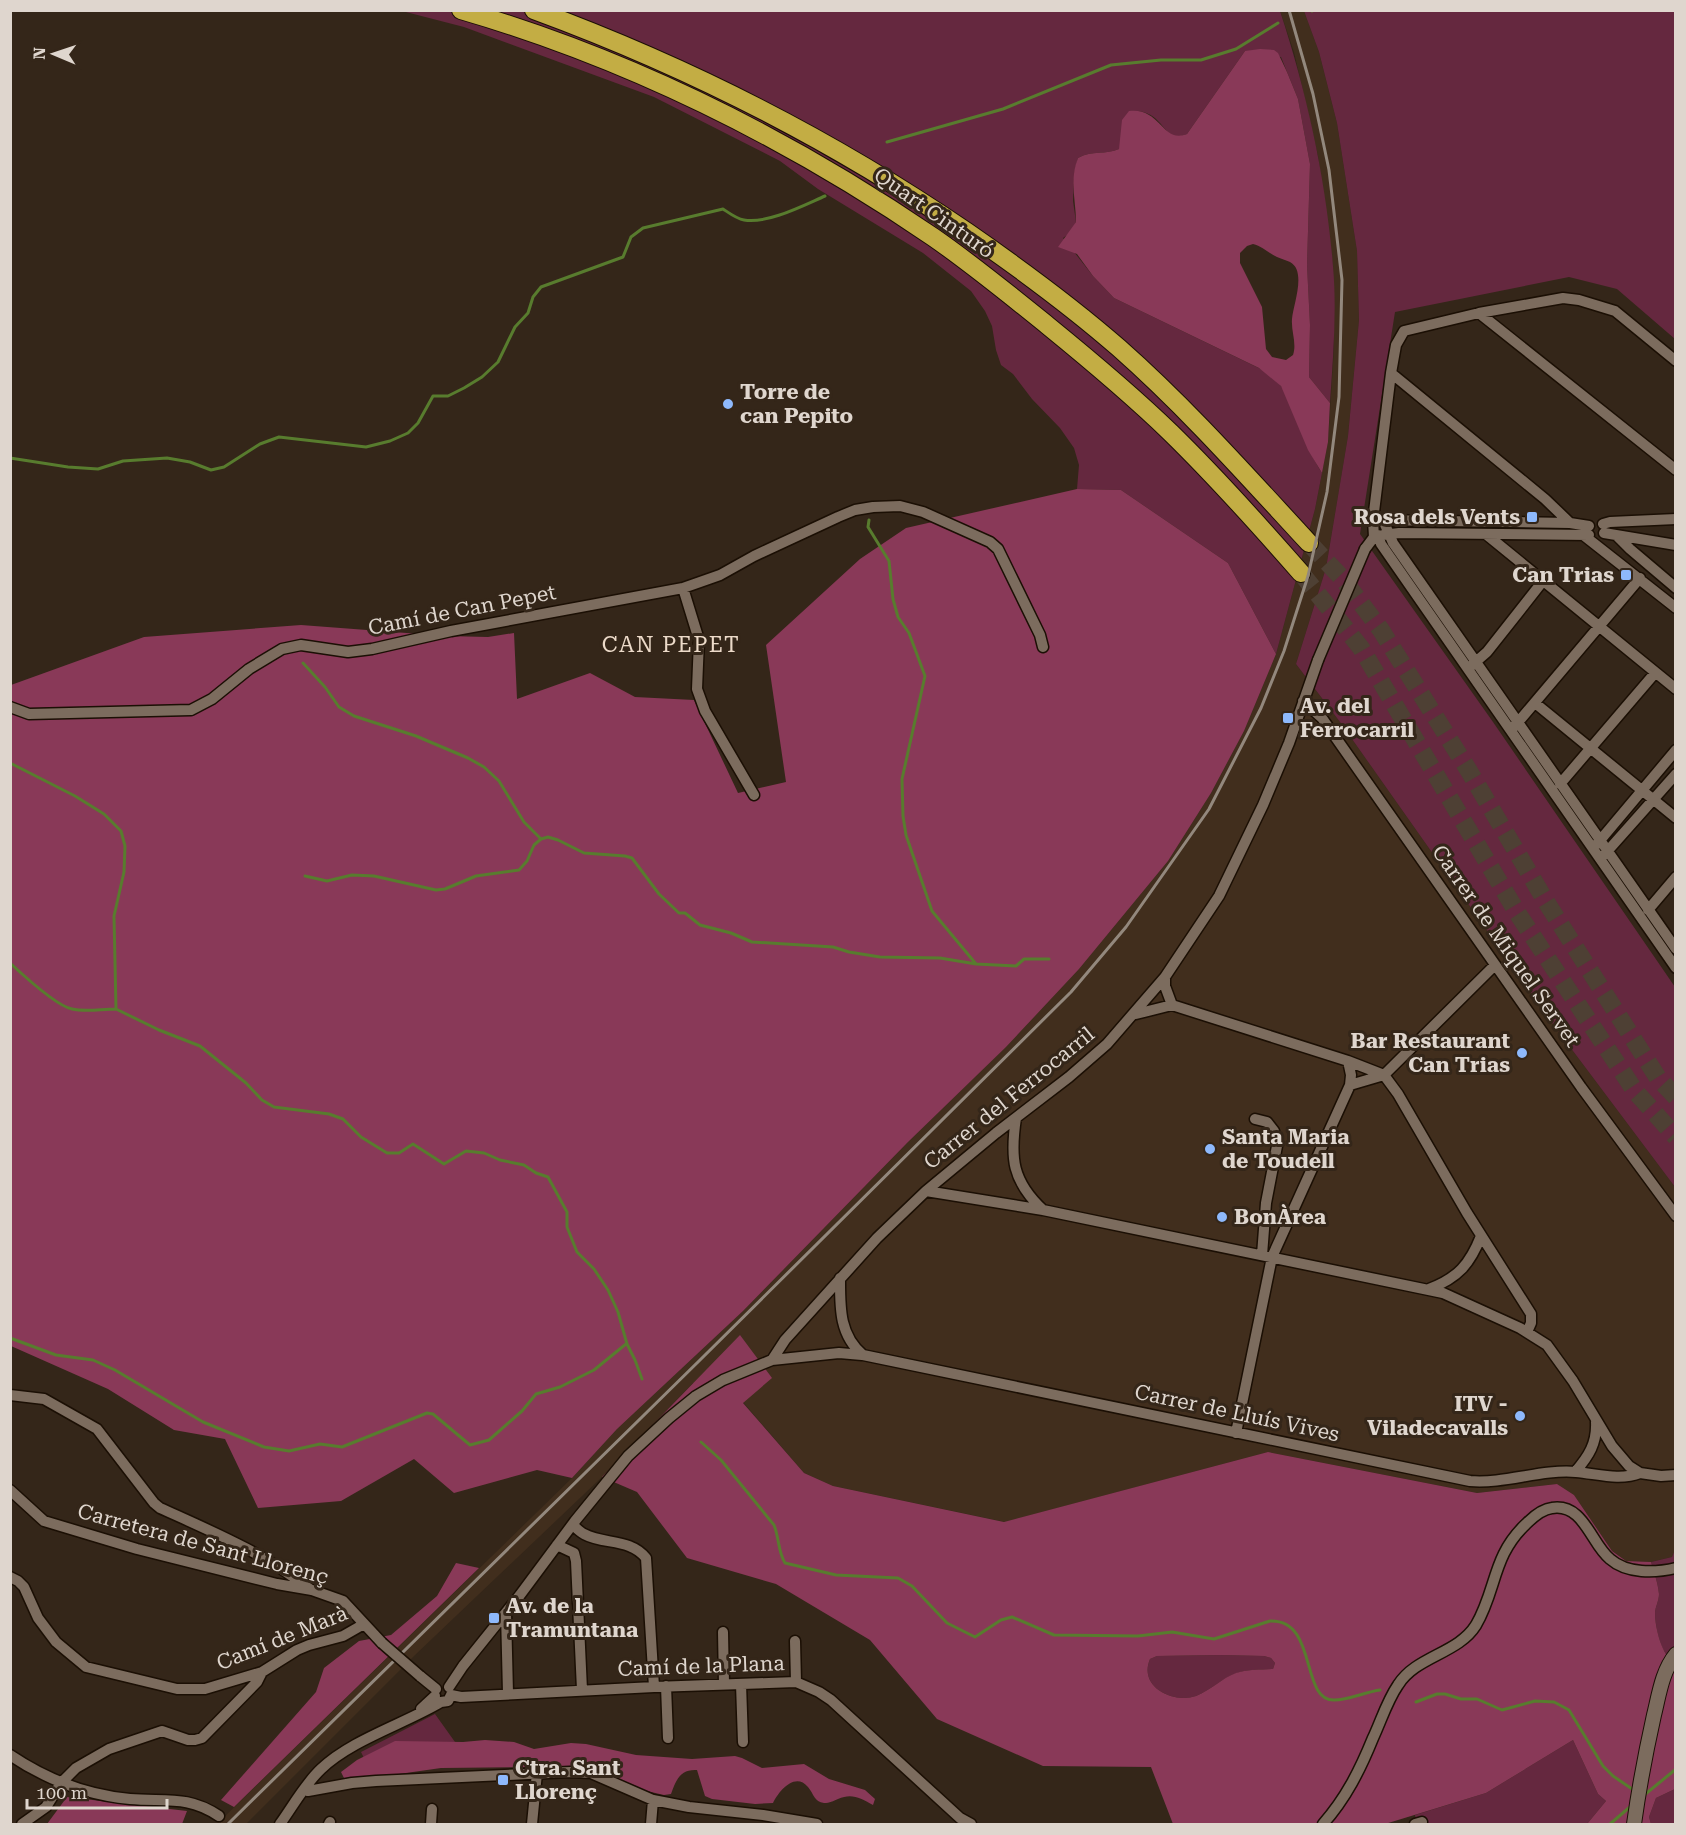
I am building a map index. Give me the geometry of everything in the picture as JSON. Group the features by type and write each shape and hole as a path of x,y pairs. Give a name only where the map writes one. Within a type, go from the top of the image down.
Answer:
{"highway":[{"name":"Quart Cinturó","path":"461,10 566,46 685,95 828,170 934,238 1007,292 1107,374 1170,432 1232,495 1301,573"},
{"name":"Quart Cinturó","path":"534,10 647,54 754,105 838,150 964,230 1031,277 1118,347 1181,406 1309,543"}],"street":[{"path":"1676,361 1615,311 1579,300 1551,299 1404,330 1398,340 1391,373 1377,517 1381,544 1472,666 1676,968"},
{"path":"1479,313 1676,470"},
{"path":"1391,373 1545,499 1570,523"},
{"name":"Camí de Can Pepet","path":"10,707 29,714 191,710 212,699 249,669 282,649 301,645 348,652 372,650 451,631 683,588 720,575 754,556 855,510 873,507 900,506 923,512 990,542 998,549 1036,627 1042,647"},
{"path":"1377,517 1570,523 1594,533 1640,578 1676,608"},
{"path":"1594,533 1610,522 1676,519"},
{"path":"1380,535 1594,533 1673,545"},
{"name":"Carrer del Ferrocarril","path":"772,1360 785,1341 877,1238 946,1174 1069,1077 1107,1044 1166,978 1219,896 1263,805 1289,743 1318,660 1365,549 1380,535"},
{"path":"1487,535 1676,689"},
{"path":"1617,536 1676,588"},
{"path":"1630,549 1673,545"},
{"path":"1514,727 1640,578"},
{"path":"1472,666 1487,652 1543,581"},
{"path":"683,588 699,640 697,689 705,711 753,795"},
{"path":"1560,784 1655,673"},
{"name":"Carrer de Miquel Servet","path":"1303,700 1322,718 1495,965 1676,1216"},
{"path":"1535,703 1676,818"},
{"path":"1514,727 1560,784 1600,840 1600,853 1648,910 1676,949"},
{"path":"1600,840 1676,750"},
{"path":"1600,853 1653,801 1676,774"},
{"path":"1648,910 1676,877"},
{"path":"1350,1085 1384,1075 1495,965"},
{"path":"1166,978 1172,1005"},
{"path":"1136,1014 1172,1005 1348,1061 1384,1075 1398,1094 1481,1236 1531,1314 1532,1323 1527,1332"},
{"path":"1267,1256 1350,1085 1351,1075 1348,1061"},
{"path":"1016,1118 1012,1147 1015,1168 1031,1199 1043,1210"},
{"path":"1236,1433 1267,1256 1266,1203 1277,1146 1274,1131 1267,1122 1256,1119"},
{"path":"946,1174 945,1185 948,1191 955,1194"},
{"path":"926,1191 1043,1210 1429,1289 1466,1302 1527,1332 1547,1345 1621,1456 1629,1466 1641,1473"},
{"path":"1429,1289 1443,1284 1467,1265 1481,1236"},
{"path":"840,1278 841,1317 854,1347 863,1355"},
{"name":"Carrer de Lluís Vives","path":"450,1691 463,1666 628,1456 696,1396 723,1380 772,1360 839,1353 863,1355 1470,1481 1482,1482 1539,1474 1575,1472 1628,1478 1641,1473 1661,1476 1676,1474"},
{"path":"10,1395 44,1399 96,1429 160,1508 216,1532 250,1550 312,1590"},
{"path":"1575,1472 1586,1460 1593,1447 1596,1419"},
{"name":"Carretera de Sant Llorenç","path":"10,1490 44,1521 137,1549 277,1584 312,1590 343,1601 382,1644 420,1676 437,1696"},
{"path":"1323,1824 1342,1802 1355,1780 1399,1682 1416,1666 1452,1646 1471,1632 1482,1613 1504,1550 1532,1518 1550,1508 1567,1509 1577,1515 1612,1561 1632,1569 1676,1568"},
{"path":"573,1525 583,1534 632,1546 646,1558 654,1686"},
{"path":"582,1690 574,1553 583,1534"},
{"path":"557,1545 574,1553"},
{"path":"1660,1570 1676,1576"},
{"name":"Camí de Marà","path":"10,1577 24,1587 38,1618 56,1642 86,1667 162,1686 190,1690 205,1689 262,1672 297,1650 344,1636 364,1624"},
{"path":"506,1613 508,1693"},
{"path":"723,1632 724,1684"},
{"path":"483,1642 497,1639 506,1648"},
{"path":"795,1641 796,1682"},
{"path":"1634,1824 1659,1694 1667,1668 1676,1654"},
{"path":"22,1824 46,1807 69,1774 88,1760 109,1749 162,1731 188,1740 202,1738 257,1682 262,1672"},
{"name":"Camí de la Plana","path":"437,1696 442,1685 461,1697 654,1686 796,1682 831,1700 960,1818 971,1824"},
{"path":"741,1684 743,1743"},
{"path":"666,1686 668,1738"},
{"path":"280,1824 316,1774 331,1760 412,1718 437,1696 448,1701 450,1691"},
{"path":"10,1755 32,1770 61,1784 87,1792 111,1797 186,1801 199,1804 219,1816"},
{"path":"305,1789 309,1791 364,1782 537,1773 591,1773 653,1800 817,1824"},
{"path":"532,1824 537,1773"},
{"path":"651,1824 653,1800"},
{"path":"430,1824 432,1809"}],"shaded area":[{"path":"402,11 1280,11 1307,105 1326,201 1335,300 1330,403 1309,377 1310,325 1307,265 1310,164 1298,99 1281,57 1245,51 1187,134 1173,136 1153,116 1135,111 1119,149 1078,158 1074,174 1073,201 1076,222 1071,232 1063,238 1114,298 1267,372 1278,382 1287,396 1310,451 1322,473 1315,509 1276,654 1228,563 1121,490 1077,489 1079,465 1074,448 1060,428 1032,399 1013,374 1001,365 992,326 985,311 971,291 923,253 818,189 780,161 654,97 464,27"},
{"path":"1280,11 1304,11 1319,52 1337,123 1357,251 1359,320 1348,436 1326,568 1296,664 1340,722 1555,1027 1675,1187 1676,1550 1672,1557 1651,1562 1626,1561 1612,1551 1574,1495 1557,1484 1477,1493 1268,1452 1005,1522 833,1486 804,1473 743,1402 693,1383 602,1477 414,1656 246,1824 217,1824 572,1478 617,1429 743,1311 907,1143 1006,1047 1079,969 1168,861 1211,793 1244,731 1276,654 1315,509 1328,442 1334,347 1333,266 1318,156 1294,52"},
{"path":"1304,11 1675,11 1675,339 1617,289 1569,277 1395,312 1360,534 1493,722 1675,987 1675,1187 1555,1027 1340,722 1296,664 1326,568 1348,436 1359,320 1357,251 1337,123 1319,52"},
{"path":"1260,49 1274,50 1278,53 1298,99 1310,164 1307,265 1310,325 1309,377 1330,403 1328,442 1322,473 1308,450 1281,386 1259,368 1114,298 1093,276 1077,254 1058,247 1076,222 1073,182 1078,158 1119,149 1122,120 1129,111 1148,114 1172,134 1179,136 1187,134 1245,51","holes":["1253,244 1290,262 1298,273 1298,289 1292,319 1294,351 1293,355 1286,360 1272,357 1266,349 1262,307 1240,263 1240,253"]},
{"path":"1077,489 1121,490 1228,563 1276,654 1244,731 1211,793 1168,861 1079,969 1006,1047 907,1143 743,1311 617,1429 572,1478 537,1470 454,1493 414,1459 341,1501 258,1508 225,1439 174,1430 108,1389 11,1346 11,685 144,637 301,625 446,636 488,637 514,633 517,699 590,673 635,697 694,700 738,793 786,782 766,645 860,559 906,528"},
{"path":"740,1335 772,1378 743,1403 804,1473 833,1486 1004,1522 1268,1452 1477,1493 1557,1484 1574,1495 1612,1551 1626,1561 1651,1562 1659,1594 1655,1613 1656,1626 1666,1655 1675,1664 1675,1789 1656,1798 1649,1817 1651,1824 1587,1824 1606,1801 1598,1794 1573,1740 1486,1793 1385,1824 1173,1824 1151,1767 1043,1766 937,1719 870,1640 776,1584 687,1558 637,1492 602,1477","holes":["1157,1656 1264,1656 1271,1658 1275,1663 1273,1669 1236,1673 1196,1696 1187,1698 1177,1698 1160,1691 1149,1678 1150,1659"]},
{"path":"1675,1550 1675,1664 1663,1649 1656,1626 1655,1613 1659,1594 1651,1562 1672,1557"},
{"path":"456,1563 479,1568 234,1807 221,1800 316,1692 324,1668 359,1641 391,1635 437,1596"},
{"path":"1157,1656 1264,1656 1271,1658 1275,1663 1273,1669 1237,1673 1196,1696 1187,1698 1177,1698 1160,1691 1149,1678 1150,1659"},
{"path":"435,1714 455,1742 367,1764 361,1752"},
{"path":"1573,1740 1598,1794 1606,1801 1587,1824 1417,1824 1415,1815 1486,1793"},
{"path":"395,1741 514,1742 534,1749 571,1743 636,1755 692,1759 735,1756 762,1768 804,1764 829,1779 865,1790 875,1799 873,1805 852,1796 824,1803 816,1799 808,1787 798,1781 783,1789 773,1803 755,1804 712,1799 705,1796 697,1770 683,1773 671,1794 664,1795 638,1789 600,1770 522,1767 441,1768 371,1778 344,1778 341,1772 357,1760"},
{"path":"1675,1789 1675,1824 1651,1824 1649,1817 1656,1798"},
{"path":"67,1797 187,1811 182,1824 47,1824"}],"waterway":[{"path":"887,142 1003,109 1111,65 1161,60 1201,60 1236,49 1278,23"},
{"path":"10,458 98,469 123,461 167,458 190,462 211,470 224,467 260,444 279,437 366,447 390,441 408,433 418,423 433,396 448,396 464,388 482,377 498,362 515,327 528,313 533,297 541,287 623,257 631,237 643,228 723,209 741,219 764,219 786,213 825,196"},
{"path":"869,520 868,527 889,561 893,599 898,617 909,633 925,676 902,779 903,816 906,835 932,911 976,964 1016,966 1024,959 1049,959"},
{"path":"303,663 325,687 339,707 354,716 416,736 484,767 499,781 524,822 541,839"},
{"path":"10,763 75,796 104,814 121,831 125,846 124,872 114,916 116,1009 159,1030 200,1046 246,1083 262,1100 274,1107 329,1114 343,1119 361,1137 387,1153 399,1153 413,1144 444,1164 466,1151 484,1153 500,1160 524,1165 548,1177 567,1212 567,1227 577,1252 594,1269 608,1290 642,1379"},
{"path":"305,876 327,881 352,875 374,876 436,890 445,889 476,876 519,870 527,861 534,845 548,837 584,853 632,858 659,894 679,913 685,913 700,925 731,933 752,942 833,947 880,957 940,958 976,964"},
{"path":"10,963 65,1007 83,1010 116,1009"},
{"path":"10,1338 56,1355 93,1360 115,1370 203,1422 264,1447 289,1451 320,1444 342,1447 427,1413 433,1414 470,1445 489,1440 522,1411 536,1394 560,1387 594,1370 626,1344"},
{"path":"701,1442 721,1460 774,1525 785,1563 836,1575 898,1578 912,1586 947,1623 975,1637 1001,1620 1012,1617 1054,1635 1138,1636 1172,1632 1214,1639 1270,1621 1285,1624 1295,1633 1302,1645 1316,1688 1323,1697 1340,1700 1380,1690"},
{"path":"1416,1702 1437,1694 1461,1699 1477,1699 1502,1710 1535,1701 1554,1702 1569,1710 1603,1766 1635,1791"},
{"path":"1643,1796 1676,1769"},
{"path":"1610,1824 1631,1806"}],"tunnel":[{"path":"1309,543 1342,578 1381,630 1469,771 1545,900 1658,1078 1676,1097"},
{"path":"1301,573 1361,648 1518,914 1635,1091 1676,1137"}],"railway":[{"path":"228,1824 1071,992 1126,927 1209,809 1261,708 1284,651 1308,576 1327,492 1339,397 1342,280 1329,170 1313,94 1289,10"}],"place":[{"name":"Torre de can Pepito","path":"728,404"},
{"name":"Rosa dels Vents","path":"1532,517"},
{"name":"Can Trias","path":"1626,575"},
{"name":"Av. del Ferrocarril","path":"1288,718"},
{"name":"Bar Restaurant Can Trias","path":"1522,1053"},
{"name":"Santa Maria de Toudell","path":"1210,1149"},
{"name":"BonÀrea","path":"1222,1217"},
{"name":"ITV - Viladecavalls","path":"1520,1416"},
{"name":"Av. de la Tramuntana","path":"494,1618"},
{"name":"Ctra. Sant Llorenç","path":"503,1780"}],"district":[{"name":"CAN PEPET","path":"671,644"}]}
